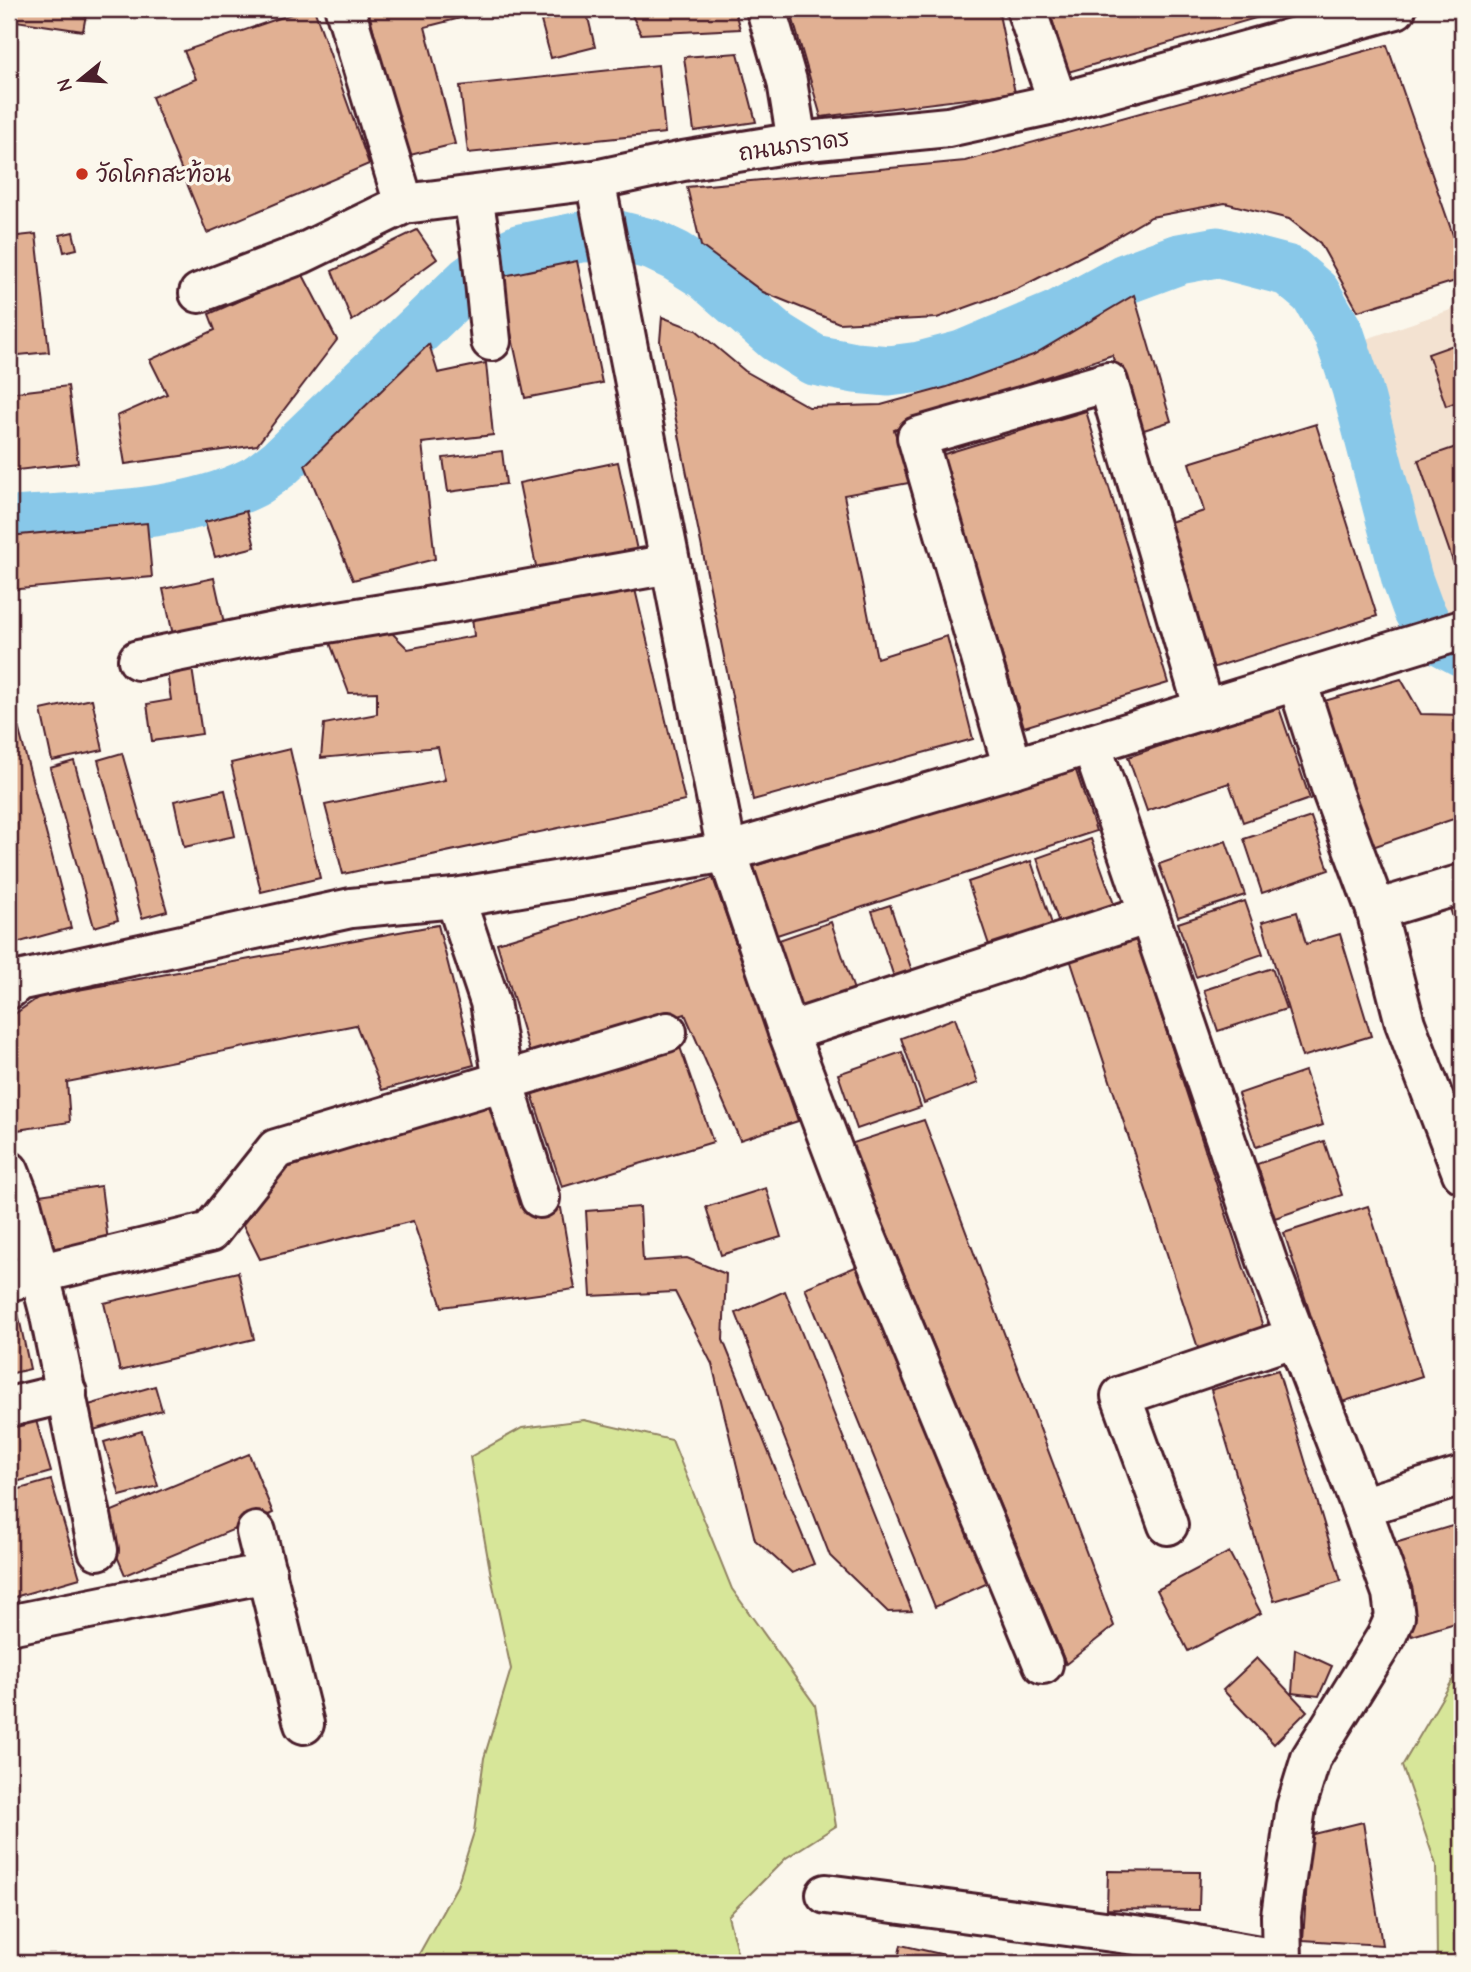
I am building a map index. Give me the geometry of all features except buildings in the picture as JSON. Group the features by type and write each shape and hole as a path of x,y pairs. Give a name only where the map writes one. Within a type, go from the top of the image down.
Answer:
{"street":[{"path":"345,9 404,204"},
{"path":"766,9 787,81 797,142"},
{"path":"1026,9 1058,103"},
{"name":"ถนนภราดร","path":"199,293 301,254 404,204 473,197 599,195 683,161 797,142 948,127 1058,103 1395,9"},
{"path":"599,195 727,852 788,1032 860,1222 1043,1664"},
{"path":"473,197 482,251 491,341"},
{"path":"1013,768 917,437 930,433 1108,382 1204,710"},
{"path":"138,660 289,629 670,564"},
{"path":"9,989 18,981 351,908 455,898 727,852 1013,768 1462,630"},
{"path":"1297,681 1333,793 1376,910 1405,1023 1462,1173"},
{"path":"826,1894 1150,1937 1282,1962 1281,1916 1285,1877 1296,1807 1311,1758 1386,1637 1395,1616 1392,1593 1263,1251 1091,744"},
{"path":"1376,910 1462,884"},
{"path":"455,898 490,1002 503,1081 540,1198"},
{"path":"788,1032 1149,915"},
{"path":"24,1277 210,1232 276,1149 667,1032"},
{"path":"9,1171 20,1199 24,1277 67,1393 99,1550"},
{"path":"1168,1525 1121,1396 1296,1337"},
{"path":"9,1407 67,1393"},
{"path":"1361,1507 1462,1476"},
{"path":"256,1532 304,1724"},
{"path":"9,1625 267,1573"}],"shaded area":[{"path":"1462,306 1462,620 1441,611 1407,579 1357,388 1343,347"}],"green space":[{"path":"584,1420 672,1440 732,1589 815,1705 836,1826 786,1858 728,1916 740,1963 414,1963 457,1886 474,1832 484,1758 511,1669 470,1457 522,1428"},
{"path":"1455,1676 1462,1679 1462,1963 1437,1963 1436,1865 1402,1766"}],"waterway":[{"path":"9,522 102,517 166,509 227,494 254,482 280,463 469,281 499,259 521,249 581,237 618,236 653,245 706,275 777,337 814,360 889,371 920,367 962,356 1059,315 1125,279 1179,259 1217,252 1289,271 1315,293 1339,334 1357,388 1407,579 1418,609 1432,635 1462,651"}],"place":[{"name":"วัดโคกสะท้อน","path":"82,174"}]}
